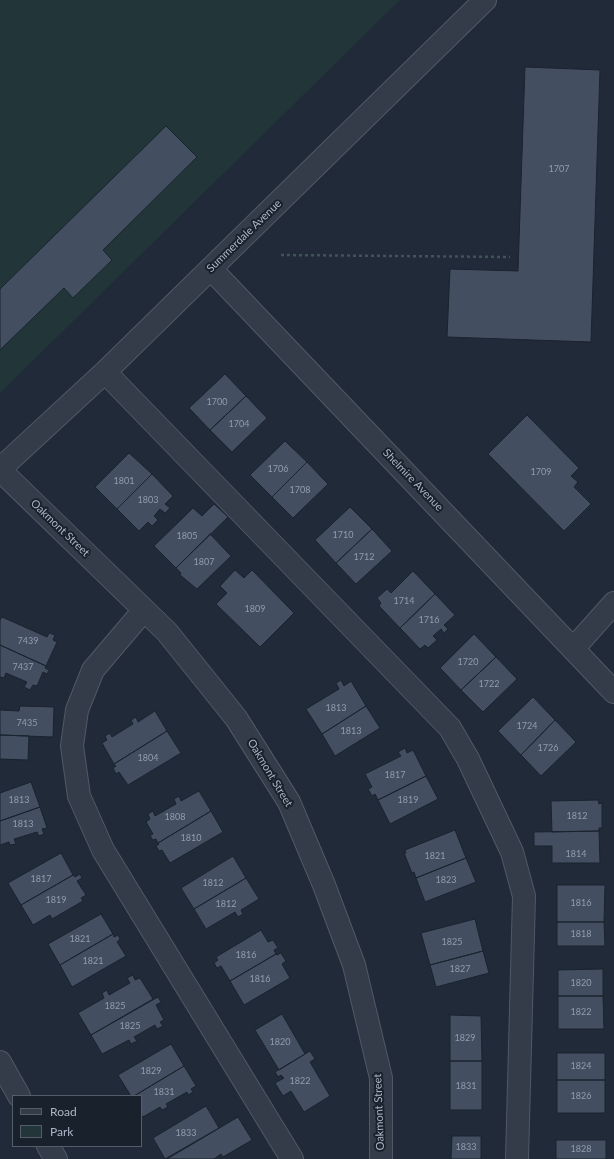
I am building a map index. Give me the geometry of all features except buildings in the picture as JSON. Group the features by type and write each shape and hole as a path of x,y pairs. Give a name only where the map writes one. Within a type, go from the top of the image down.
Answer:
{"street":[{"name":"Summerdale Avenue","path":"0,469 105,372 485,0"},
{"name":"Shelmire Avenue","path":"211,269 614,692"},
{"path":"105,372 450,728 468,759 512,852 524,896 517,1159"},
{"name":"Oakmont Street","path":"0,469 167,632 236,718 289,802 324,885 354,965 380,1078 381,1159"},
{"path":"573,649 614,603"},
{"path":"144,610 92,670 77,710 72,746 79,796 103,850 292,1159"},
{"path":"0,1062 18,1095"},
{"path":"49,1147 56,1159"}],"path":[{"path":"282,255 510,257"}],"green space":[{"path":"0,0 400,0 0,393"}]}
